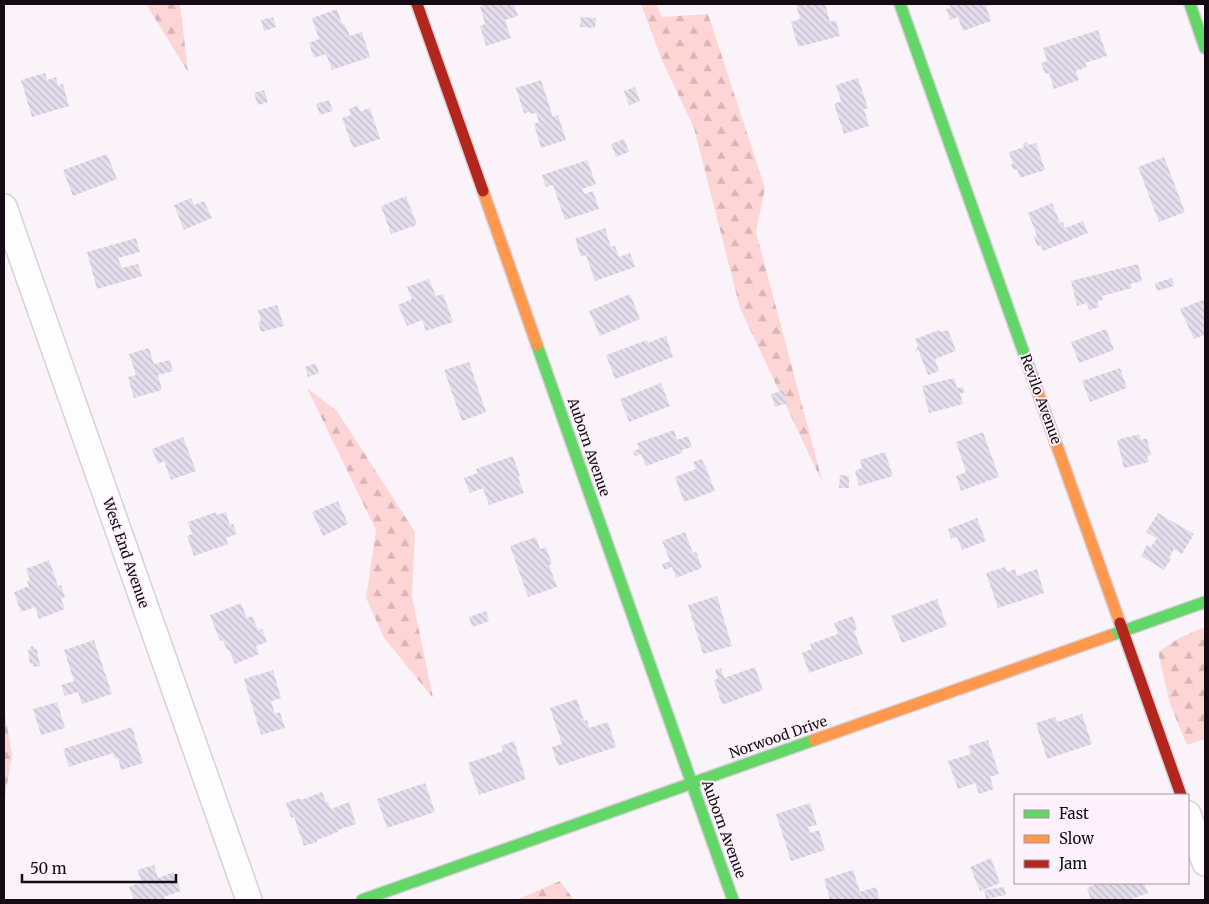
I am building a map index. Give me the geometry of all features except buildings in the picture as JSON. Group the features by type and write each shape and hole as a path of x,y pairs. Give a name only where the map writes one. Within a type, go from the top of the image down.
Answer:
{"main road":[{"name":"Auborn Avenue","path":"417,4 733,900"},
{"name":"Revilo Avenue","path":"900,4 1181,794"},
{"path":"1190,4 1205,48"},
{"name":"Norwood Drive","path":"362,900 1205,602"}],"street":[{"name":"West End Avenue","path":"4,207 249,900"},
{"path":"1189,817 1205,863"}],"green space":[{"path":"146,4 180,4 188,72"},
{"path":"641,4 656,4 662,17 708,14 765,188 756,232 823,484 740,308 694,128 661,58"},
{"path":"307,388 337,411 415,532 412,596 433,698 384,638 366,598 376,530"},
{"path":"1205,627 1205,739 1187,745 1170,704 1158,652 1179,638"},
{"path":"4,709 12,754 4,804"},
{"path":"560,881 574,900 516,900"}],"traffic: fast":[{"path":"900,4 1032,376"},
{"path":"1190,4 1205,48"},
{"path":"537,345 733,900"},
{"path":"1109,636 1205,602"},
{"path":"362,900 814,740"}],"traffic: slow":[{"path":"483,191 537,345"},
{"path":"1032,376 1120,623"},
{"path":"814,740 1109,636"}],"traffic: jam":[{"path":"417,4 483,191"},
{"path":"1120,623 1181,794"}]}
